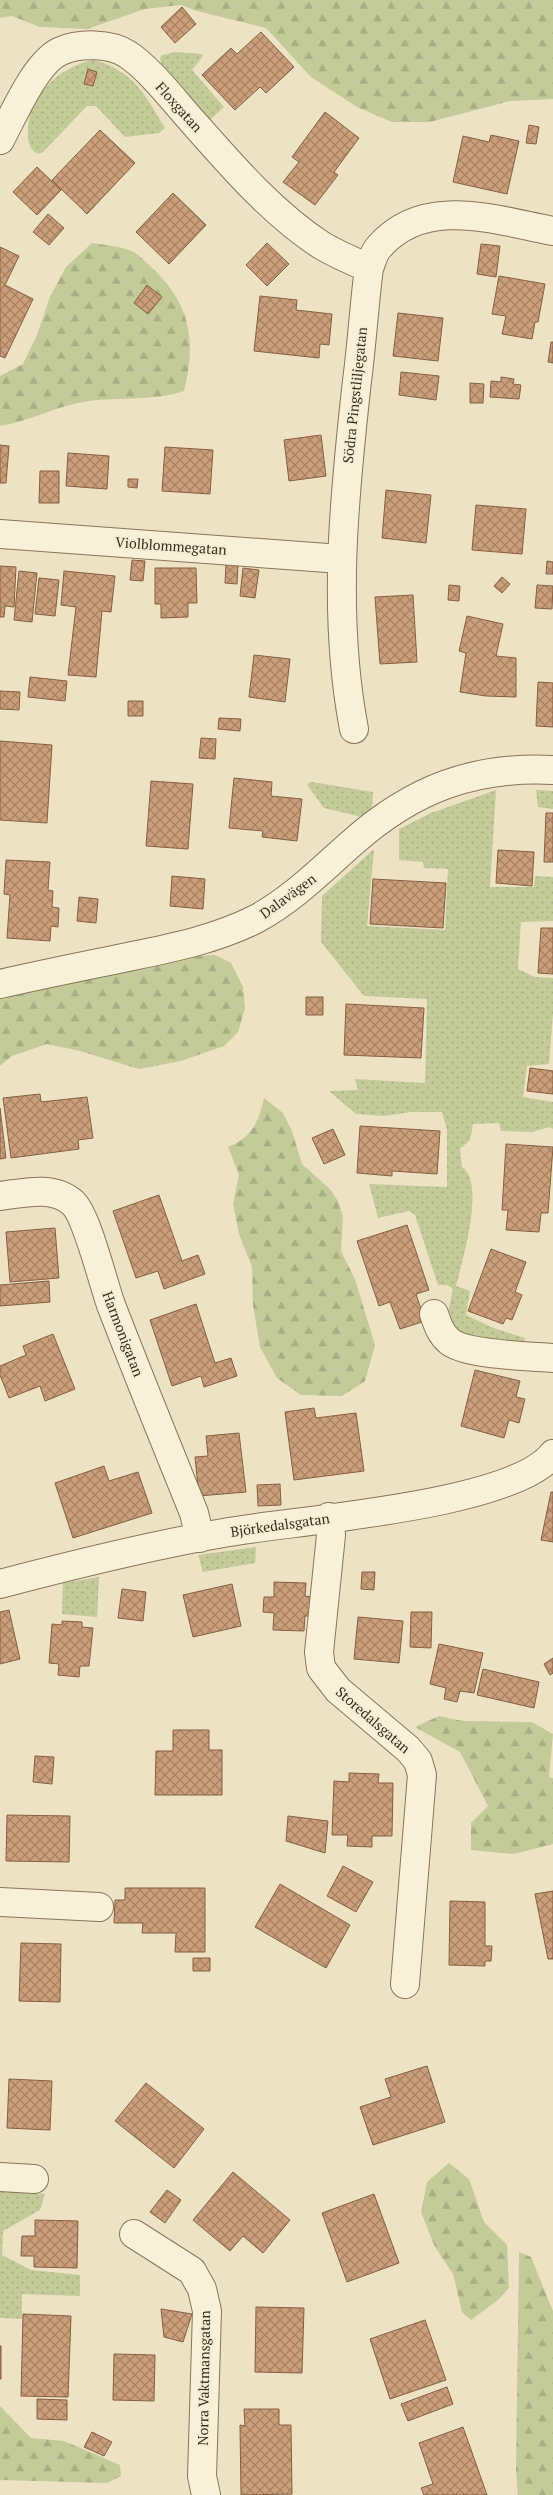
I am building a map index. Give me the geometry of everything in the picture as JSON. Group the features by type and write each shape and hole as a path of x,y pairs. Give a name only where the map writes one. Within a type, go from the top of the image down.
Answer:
{"street":[{"name":"Floxgatan","path":"0,140 34,80 49,58 61,51 89,45 112,48 127,53 226,160 265,199 308,236 337,254 368,268"},
{"name":"Södra Pingstliljegatan","path":"354,729 345,661 341,559 351,429 368,268 378,248 390,237 417,220 436,214 471,216 553,231"},
{"name":"Violblommegatan","path":"0,534 341,559"},
{"name":"Dalavägen","path":"0,984 188,945 225,932 255,919 286,901 308,884 354,841 400,805 445,784 480,774 521,768 553,770"},
{"name":"Harmonigatan","path":"0,1196 38,1191 57,1193 74,1203 84,1223 111,1305 194,1513 200,1538"},
{"path":"434,1314 440,1332 450,1342 460,1347 503,1354 553,1358 553,1365"},
{"name":"Björkedalsgatan","path":"0,1584 91,1560 200,1538 405,1507 473,1492 511,1480 534,1470 553,1454"},
{"name":"Storedalsgatan","path":"329,1517 331,1535 319,1652 321,1668 338,1690 408,1749 418,1761 422,1775 405,1984"},
{"path":"0,1902 99,1908"},
{"path":"0,2177 34,2179"},
{"name":"Norra Vaktmansgatan","path":"134,2234 192,2272 202,2289 207,2311 202,2476 206,2495"}],"green space":[{"path":"0,0 553,0 553,99 510,101 430,122 392,122 357,107 311,77 266,28 197,11 181,5 145,9 87,29 40,27 12,16 0,18"},
{"path":"175,52 202,54 203,56 192,70 224,107 209,121 162,66 160,58 162,55"},
{"path":"94,60 108,65 129,78 144,95 165,128 159,133 125,137 96,106 87,106 43,152 38,154 31,148 28,135 32,108 39,96 57,76 81,63"},
{"path":"92,243 129,250 135,253 150,266 174,294 182,308 190,339 190,355 184,391 161,396 78,403 23,421 0,426 0,376 23,364 37,335 50,297 66,267"},
{"path":"312,782 373,792 372,809 362,817 324,808 308,786 308,783"},
{"path":"496,790 490,887 534,887 535,876 553,877 553,921 521,922 518,969 535,977 553,978 553,1014 549,1064 527,1066 523,1097 553,1102 553,1129 549,1127 532,1132 501,1131 499,1123 473,1124 470,1140 460,1149 462,1167 469,1175 472,1189 472,1205 467,1242 456,1286 470,1291 466,1315 491,1327 525,1338 524,1343 464,1339 446,1322 453,1289 448,1285 438,1285 415,1215 409,1211 378,1218 369,1184 447,1187 447,1130 442,1112 411,1112 385,1116 356,1114 329,1091 358,1090 355,1079 425,1083 427,999 364,996 321,942 322,896 374,849 367,926 445,930 448,869 424,868 423,862 399,860 399,829 431,813"},
{"path":"536,790 553,791 553,809 538,807"},
{"path":"215,955 231,963 243,987 245,1008 238,1032 224,1046 181,1061 139,1069 80,1051 47,1044 12,1056 0,1066 0,992 162,957"},
{"path":"264,1098 283,1113 292,1131 302,1164 330,1189 338,1201 343,1216 341,1251 355,1279 375,1345 365,1381 342,1396 301,1395 277,1378 260,1347 253,1306 252,1267 239,1234 233,1204 239,1175 228,1147 249,1134 260,1114"},
{"path":"256,1547 255,1563 203,1572 198,1555"},
{"path":"99,1577 97,1617 62,1614 63,1583"},
{"path":"439,1716 463,1721 532,1722 553,1734 549,1777 553,1778 553,1844 514,1854 471,1850 471,1823 488,1806 460,1752 415,1727"},
{"path":"449,2163 469,2179 484,2222 507,2245 509,2288 498,2300 471,2320 462,2312 453,2274 435,2247 421,2212 427,2182"},
{"path":"0,2190 45,2194 40,2210 3,2231 2,2255 31,2270 80,2275 80,2296 22,2294 22,2319 0,2318"},
{"path":"519,2252 531,2257 553,2311 553,2495 518,2495 516,2471"},
{"path":"0,2406 31,2438 64,2441 120,2465 121,2476 107,2483 0,2480"}],"building":[{"path":"182,7 196,24 175,43 161,27"},
{"path":"261,32 294,67 266,93 260,87 235,110 202,75 231,48 237,54"},
{"path":"88,69 97,72 93,86 84,84"},
{"path":"325,112 359,138 334,172 338,175 315,205 283,182 299,162 292,157"},
{"path":"529,125 539,127 536,144 526,143"},
{"path":"100,130 135,163 87,214 52,180"},
{"path":"491,135 519,141 507,194 453,182 463,136 489,142"},
{"path":"37,167 61,190 37,215 13,192"},
{"path":"173,193 206,225 169,264 136,232"},
{"path":"48,214 64,228 49,245 33,232"},
{"path":"267,243 289,264 267,286 246,265"},
{"path":"481,244 500,246 496,277 477,274"},
{"path":"0,247 19,256 5,285 33,299 5,358 0,356"},
{"path":"499,276 545,284 538,322 535,322 532,339 502,334 506,316 492,314"},
{"path":"147,285 162,297 148,314 134,303"},
{"path":"260,296 297,300 296,310 332,314 329,345 320,344 319,358 254,351"},
{"path":"398,313 443,318 438,361 393,356"},
{"path":"551,342 553,342 553,363 548,362"},
{"path":"401,372 439,376 436,400 399,395"},
{"path":"501,377 514,379 513,384 521,385 519,399 490,397 491,381 501,382"},
{"path":"470,383 484,384 483,403 470,403"},
{"path":"321,435 326,476 289,481 284,440"},
{"path":"0,445 9,446 6,483 0,483"},
{"path":"165,447 213,450 210,494 162,491"},
{"path":"68,453 109,456 107,489 66,486"},
{"path":"40,471 59,471 59,503 39,503"},
{"path":"128,479 138,479 137,488 128,487"},
{"path":"386,490 431,495 426,543 382,538"},
{"path":"476,505 526,509 522,554 472,550"},
{"path":"132,560 145,561 143,581 130,580"},
{"path":"547,561 553,562 553,574 546,574"},
{"path":"226,564 238,565 237,584 225,583"},
{"path":"0,566 16,567 14,607 5,606 4,617 0,617"},
{"path":"155,568 196,568 197,603 188,603 188,617 161,618 161,604 155,604"},
{"path":"243,568 259,570 255,598 240,596"},
{"path":"19,571 37,573 32,622 14,620"},
{"path":"64,571 115,576 111,612 102,611 96,677 68,675 76,607 61,605"},
{"path":"502,577 510,584 502,593 494,586"},
{"path":"39,578 59,580 55,616 35,614"},
{"path":"449,585 460,586 459,601 448,600"},
{"path":"537,585 553,586 552,609 535,608"},
{"path":"413,595 417,662 380,664 375,597"},
{"path":"467,616 503,624 496,656 516,658 516,697 486,696 460,692 466,653 459,651"},
{"path":"254,655 290,659 285,702 249,697"},
{"path":"30,677 67,681 65,701 28,697"},
{"path":"538,682 553,683 553,727 536,726"},
{"path":"0,691 20,692 19,710 0,709"},
{"path":"128,701 143,701 143,716 128,716"},
{"path":"219,718 241,719 240,731 218,729"},
{"path":"201,738 216,739 215,759 199,758"},
{"path":"0,741 52,745 47,823 0,820"},
{"path":"234,778 272,782 271,796 302,799 297,841 262,837 263,831 229,828"},
{"path":"151,781 193,784 188,849 146,846"},
{"path":"546,813 553,813 553,862 544,862"},
{"path":"498,850 534,852 532,886 496,883"},
{"path":"6,860 50,862 48,890 53,891 52,907 59,908 58,927 51,926 50,941 7,938 10,895 4,894"},
{"path":"172,876 205,879 203,909 170,906"},
{"path":"373,879 446,883 443,928 370,924"},
{"path":"79,897 98,899 96,923 77,921"},
{"path":"541,928 553,928 553,974 538,973"},
{"path":"306,997 323,997 323,1015 306,1015"},
{"path":"346,1004 424,1008 421,1058 344,1055"},
{"path":"530,1068 553,1071 553,1094 527,1091"},
{"path":"40,1094 41,1102 87,1097 93,1138 78,1140 79,1149 11,1158 3,1098"},
{"path":"0,1108 6,1158 0,1159"},
{"path":"360,1126 440,1131 437,1174 392,1171 392,1176 357,1173"},
{"path":"333,1129 345,1155 324,1164 312,1138"},
{"path":"506,1144 553,1147 548,1213 541,1213 539,1232 506,1230 508,1210 502,1210"},
{"path":"159,1195 182,1261 198,1255 205,1274 164,1289 158,1271 136,1278 113,1211"},
{"path":"407,1225 429,1290 416,1294 425,1321 400,1329 390,1302 379,1306 357,1241"},
{"path":"55,1228 59,1278 10,1282 6,1232"},
{"path":"491,1249 526,1262 515,1292 522,1295 512,1320 506,1318 503,1324 468,1311"},
{"path":"49,1281 50,1302 0,1306 0,1285"},
{"path":"196,1304 215,1363 231,1358 237,1376 204,1387 201,1376 172,1386 150,1320"},
{"path":"53,1334 75,1389 45,1401 40,1386 9,1398 0,1375 0,1366 26,1355 23,1346"},
{"path":"475,1370 520,1381 516,1397 525,1399 519,1423 509,1420 504,1438 461,1426"},
{"path":"314,1408 316,1418 356,1413 364,1471 294,1480 285,1412"},
{"path":"239,1433 246,1492 199,1496 195,1457 208,1456 206,1436"},
{"path":"104,1466 109,1481 138,1472 152,1513 73,1538 55,1483"},
{"path":"280,1484 281,1505 258,1506 257,1485"},
{"path":"551,1492 553,1492 553,1542 541,1540"},
{"path":"362,1572 375,1572 374,1590 361,1589"},
{"path":"274,1582 306,1583 305,1596 312,1597 312,1616 305,1616 304,1631 273,1630 274,1613 263,1612 264,1597 274,1597"},
{"path":"232,1584 241,1626 193,1637 183,1595"},
{"path":"122,1589 146,1592 143,1621 118,1618"},
{"path":"9,1610 20,1659 0,1664 0,1612"},
{"path":"411,1612 432,1612 431,1648 410,1647"},
{"path":"358,1617 403,1621 399,1663 354,1659"},
{"path":"62,1621 82,1622 82,1627 93,1628 89,1666 80,1666 79,1677 58,1675 59,1664 49,1663 52,1624 62,1625"},
{"path":"439,1644 483,1653 474,1693 460,1691 457,1702 444,1699 446,1688 430,1684"},
{"path":"553,1658 553,1673 550,1675 544,1664"},
{"path":"483,1669 539,1682 534,1708 477,1695"},
{"path":"173,1730 209,1730 209,1750 222,1750 222,1795 155,1795 156,1751 173,1751"},
{"path":"35,1756 54,1757 52,1784 33,1782"},
{"path":"349,1773 379,1774 378,1783 393,1783 392,1836 372,1836 372,1847 347,1846 348,1835 332,1835 334,1781 349,1782"},
{"path":"7,1815 70,1816 69,1862 6,1861"},
{"path":"288,1816 328,1821 325,1853 286,1841"},
{"path":"343,1866 373,1882 356,1912 327,1896"},
{"path":"280,1884 350,1925 326,1968 255,1927"},
{"path":"125,1888 205,1888 205,1952 175,1952 176,1933 142,1933 143,1923 114,1923 115,1900 125,1900"},
{"path":"553,1891 553,1959 548,1959 535,1894"},
{"path":"450,1901 485,1902 485,1946 492,1946 491,1961 485,1961 485,1966 449,1965"},
{"path":"21,1943 61,1944 60,2002 19,2001"},
{"path":"193,1958 210,1958 210,1971 193,1971"},
{"path":"427,2066 445,2122 373,2145 360,2107 391,2097 385,2079"},
{"path":"9,2079 52,2081 50,2130 7,2128"},
{"path":"146,2083 204,2129 174,2168 115,2121"},
{"path":"233,2172 290,2220 263,2253 243,2236 230,2251 193,2220"},
{"path":"167,2190 181,2200 165,2223 150,2212"},
{"path":"374,2194 399,2263 347,2282 322,2213"},
{"path":"35,2220 78,2221 77,2268 34,2267 34,2256 21,2256 22,2236 35,2236"},
{"path":"256,2307 304,2308 302,2373 255,2372"},
{"path":"161,2309 192,2314 183,2342 164,2337"},
{"path":"23,2314 71,2316 68,2397 21,2396"},
{"path":"425,2320 446,2380 390,2399 370,2339"},
{"path":"1,2346 1,2379 0,2379"},
{"path":"114,2354 155,2355 154,2401 113,2400"},
{"path":"447,2387 453,2404 408,2421 401,2404"},
{"path":"37,2399 67,2400 67,2420 37,2419"},
{"path":"244,2409 279,2409 279,2425 291,2425 292,2494 241,2495 240,2425 245,2426"},
{"path":"463,2427 487,2495 424,2495 421,2488 433,2484 419,2443"},
{"path":"92,2432 112,2442 104,2456 84,2447"}]}
